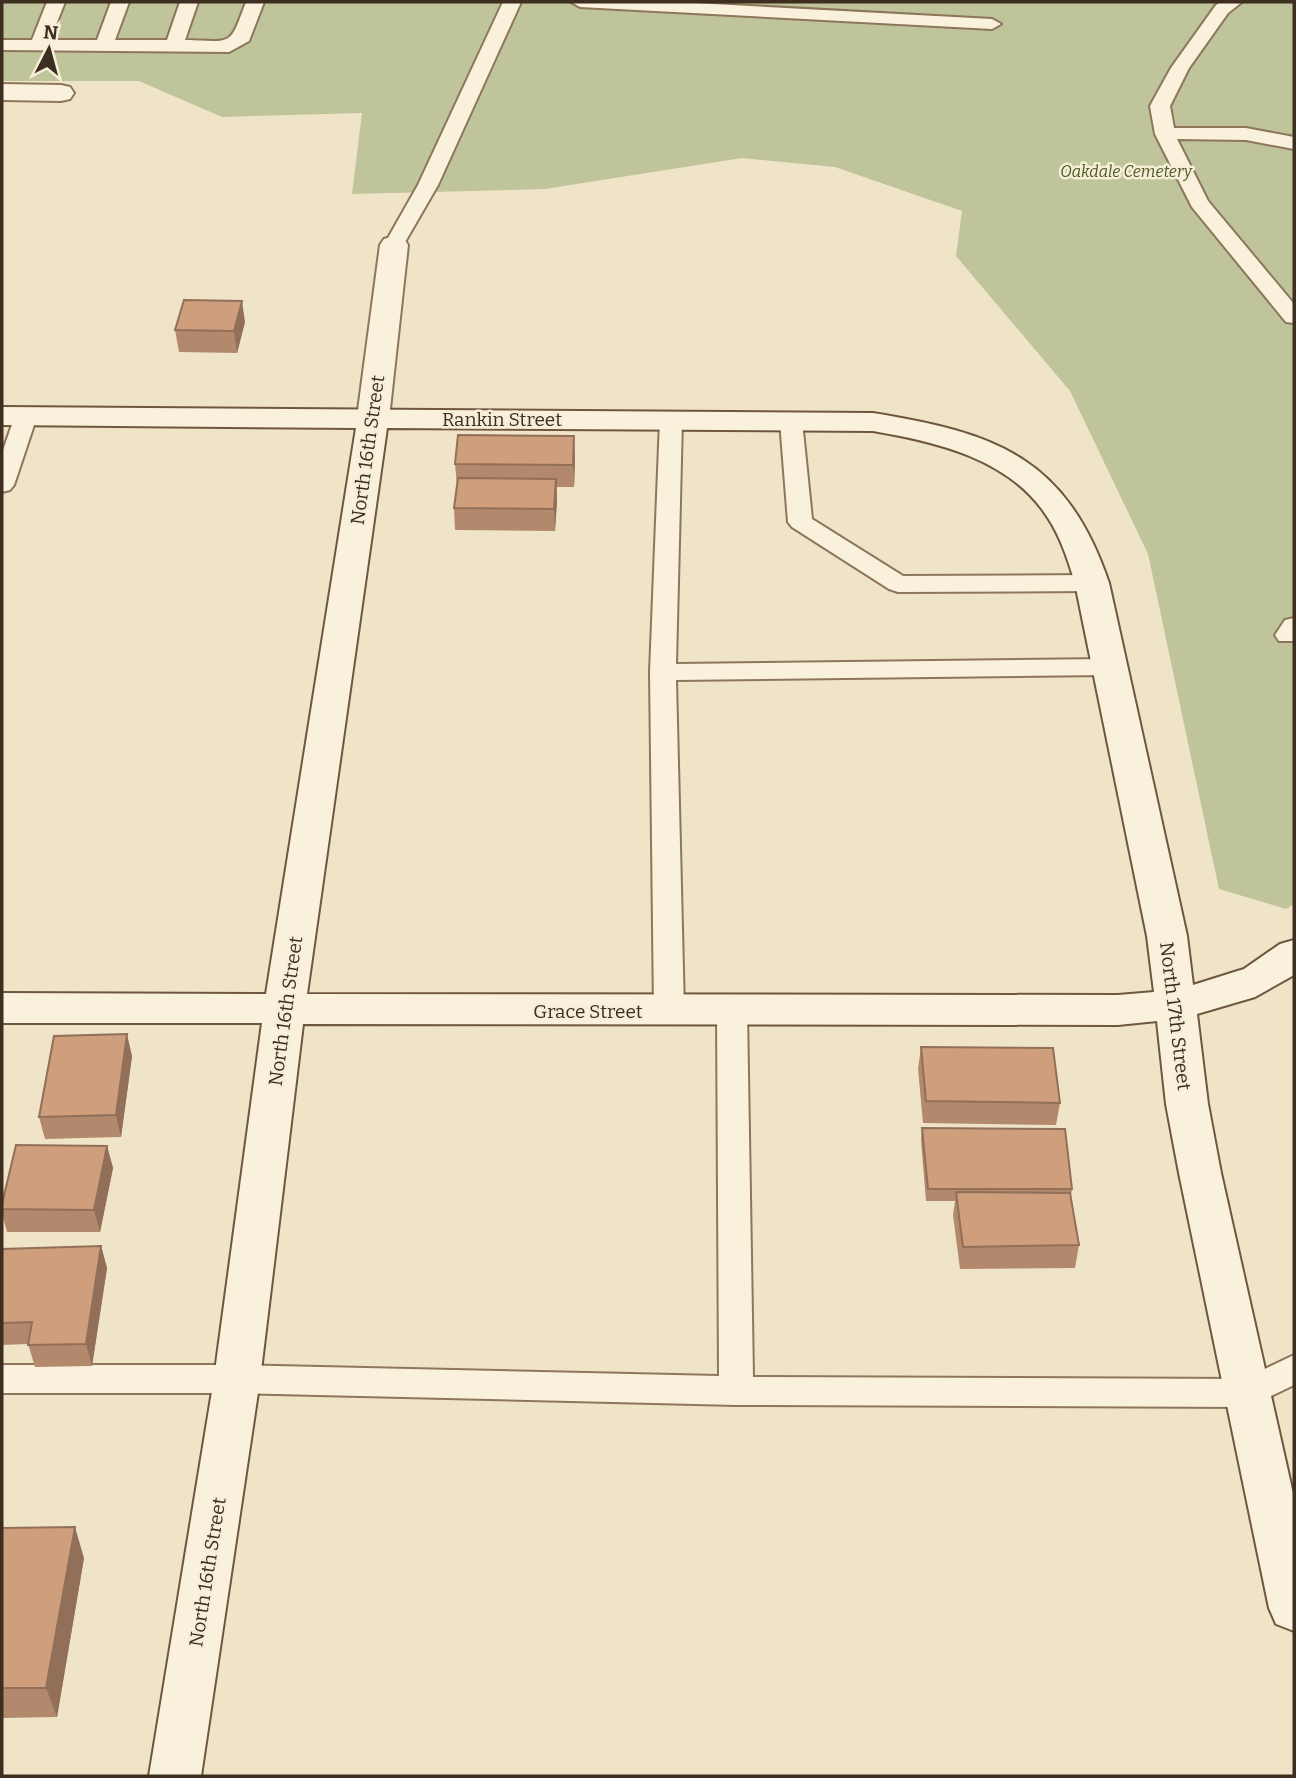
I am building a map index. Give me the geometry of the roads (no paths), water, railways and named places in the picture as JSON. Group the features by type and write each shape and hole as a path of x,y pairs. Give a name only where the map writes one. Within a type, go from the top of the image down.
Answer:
{"street":[{"path":"2,92 61,93"},
{"name":"North 16th Street","path":"175,1776 237,1379 284,1010 373,418 394,245"},
{"name":"Rankin Street","path":"14,416 873,422 914,427 948,436 998,456"},
{"name":"North 17th Street","path":"998,456 1028,476 1054,499 1079,544 1092,583 1167,936 1187,1104 1200,1173 1294,1608"},
{"name":"Grace Street","path":"2,1008 1118,1010 1175,1005 1211,996 1258,979 1294,954"}],"lane":[{"path":"39,45 55,2"},
{"path":"104,46 120,2"},
{"path":"174,46 189,2"},
{"path":"2,45 229,46 243,37 254,2"},
{"path":"394,245 428,185 512,2"},
{"path":"580,2 992,24"},
{"path":"1233,2 1222,9 1180,68 1165,96 1160,106 1165,134 1199,203 1294,317"},
{"path":"1165,134 1289,136"},
{"path":"2,485 14,416"},
{"path":"669,1011 663,672 671,420"},
{"path":"791,421 800,522 898,584 1092,583"},
{"path":"663,672 1109,667"},
{"path":"732,1011 736,1391"},
{"path":"2,1379 237,1379 736,1391 1248,1393 1294,1369"}],"park label":[{"name":"Oakdale Cemetery","path":"1126,171"}]}
